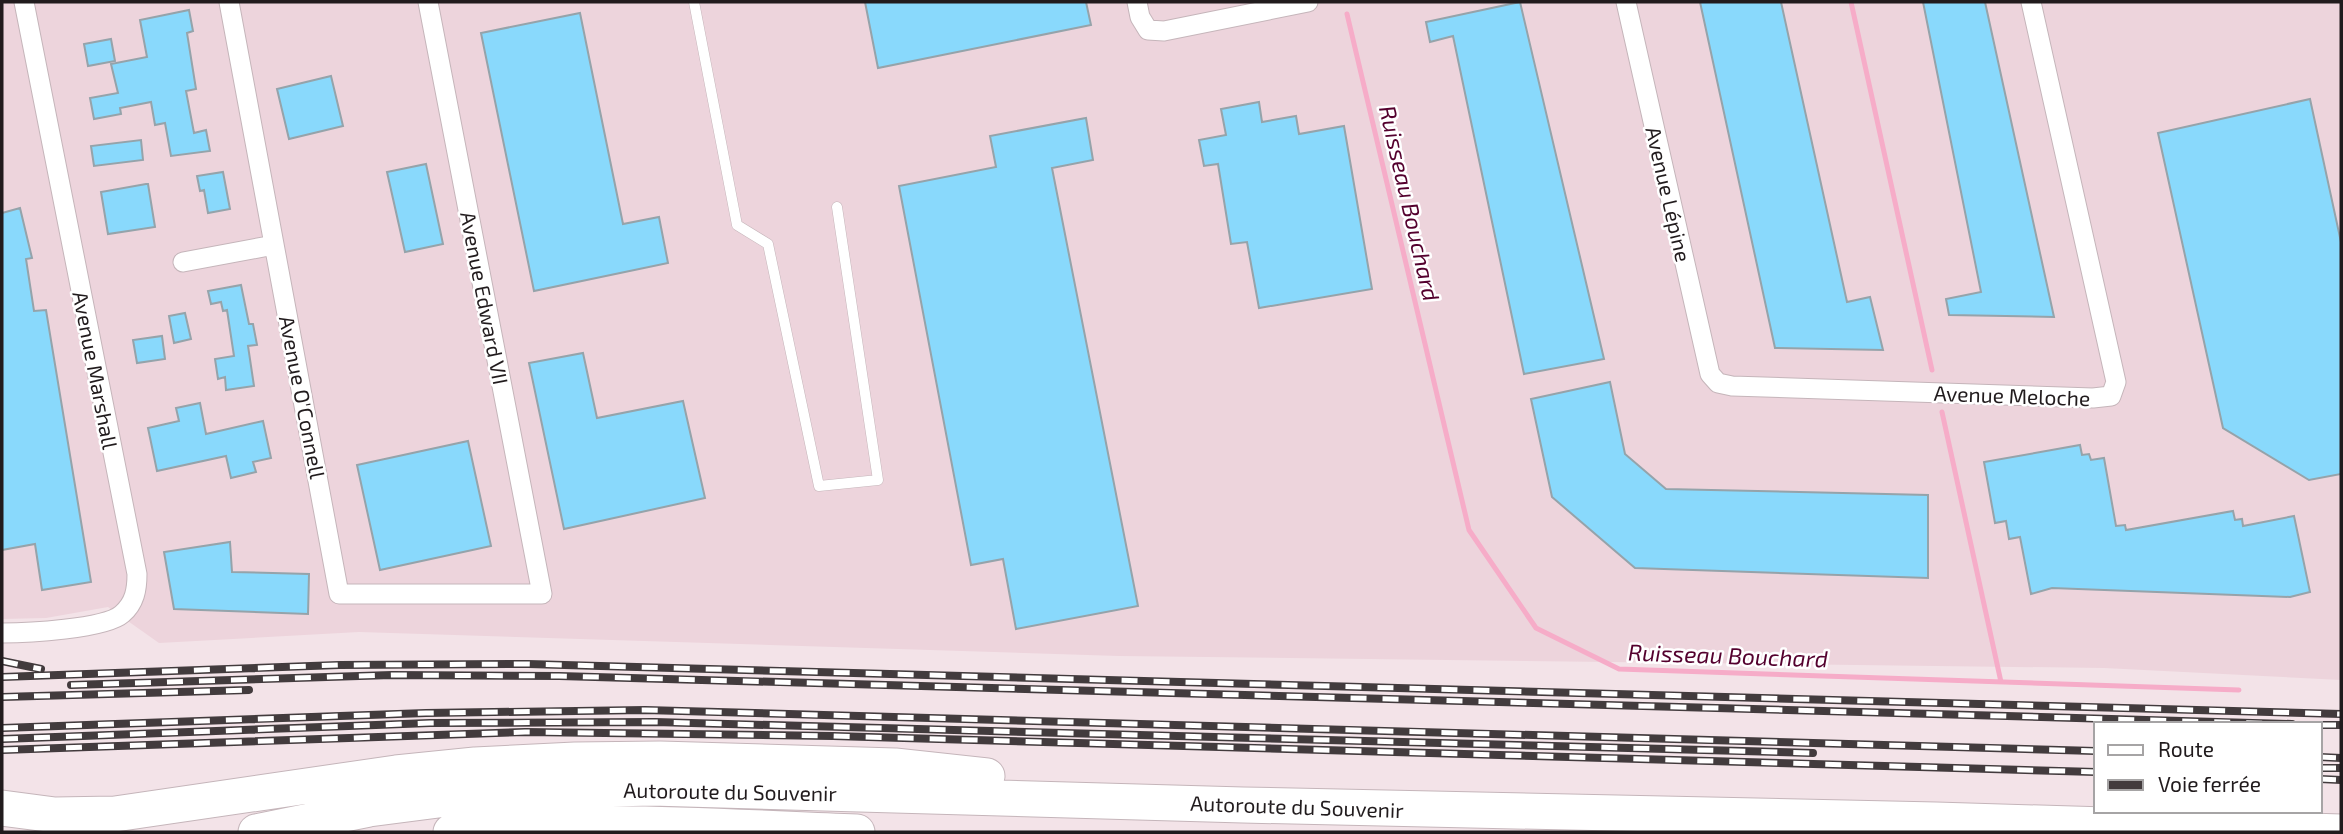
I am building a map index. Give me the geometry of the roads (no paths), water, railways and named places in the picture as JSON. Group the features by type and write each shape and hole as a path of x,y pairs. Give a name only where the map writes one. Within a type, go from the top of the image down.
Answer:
{"highway":[{"path":"2,808 74,816 114,814 424,769 616,759 895,766 1243,805"},
{"name":"Autoroute du Souvenir","path":"256,832 412,803 531,791 684,788 1243,805 2341,832"},
{"name":"Autoroute du Souvenir","path":"451,832 592,824 857,832"}],"street":[{"name":"Avenue Marshall","path":"2,633 51,630 115,619 131,603 137,586 137,574 24,2"},
{"name":"Avenue O'Connell","path":"229,2 340,594 542,594"},
{"name":"Avenue Edward VII","path":"428,2 542,594"},
{"path":"1139,9 1148,30 1164,31 1308,2"},
{"name":"Avenue Lépine","path":"1626,2 1710,374 1718,383"},
{"name":"Avenue Meloche","path":"1718,383 1756,387 2053,397 2111,396 2116,382 2031,2"},
{"path":"183,262 274,245"}],"lane":[{"path":"694,2 737,225 768,244 819,486 878,480 836,206"}],"waterway":[{"path":"1851,2 1932,370"},
{"name":"Ruisseau Bouchard","path":"1347,14 1469,530 1536,628 1619,669 2239,690"},
{"path":"1942,412 2001,682"}],"railway":[{"path":"2,661 41,669"},
{"path":"2,677 339,665 528,664 2341,714"},
{"path":"71,685 392,675 559,676 2220,722"},
{"path":"2,697 249,690"},
{"path":"2,728 426,713 645,710 2094,751"},
{"path":"2,739 430,723 655,722 1813,753"},
{"path":"2322,725 2341,725"},
{"path":"2,750 525,732 833,736 2094,772"},
{"path":"2322,757 2341,758"},
{"path":"2322,768 2341,768"},
{"path":"2322,779 2341,780"}]}
